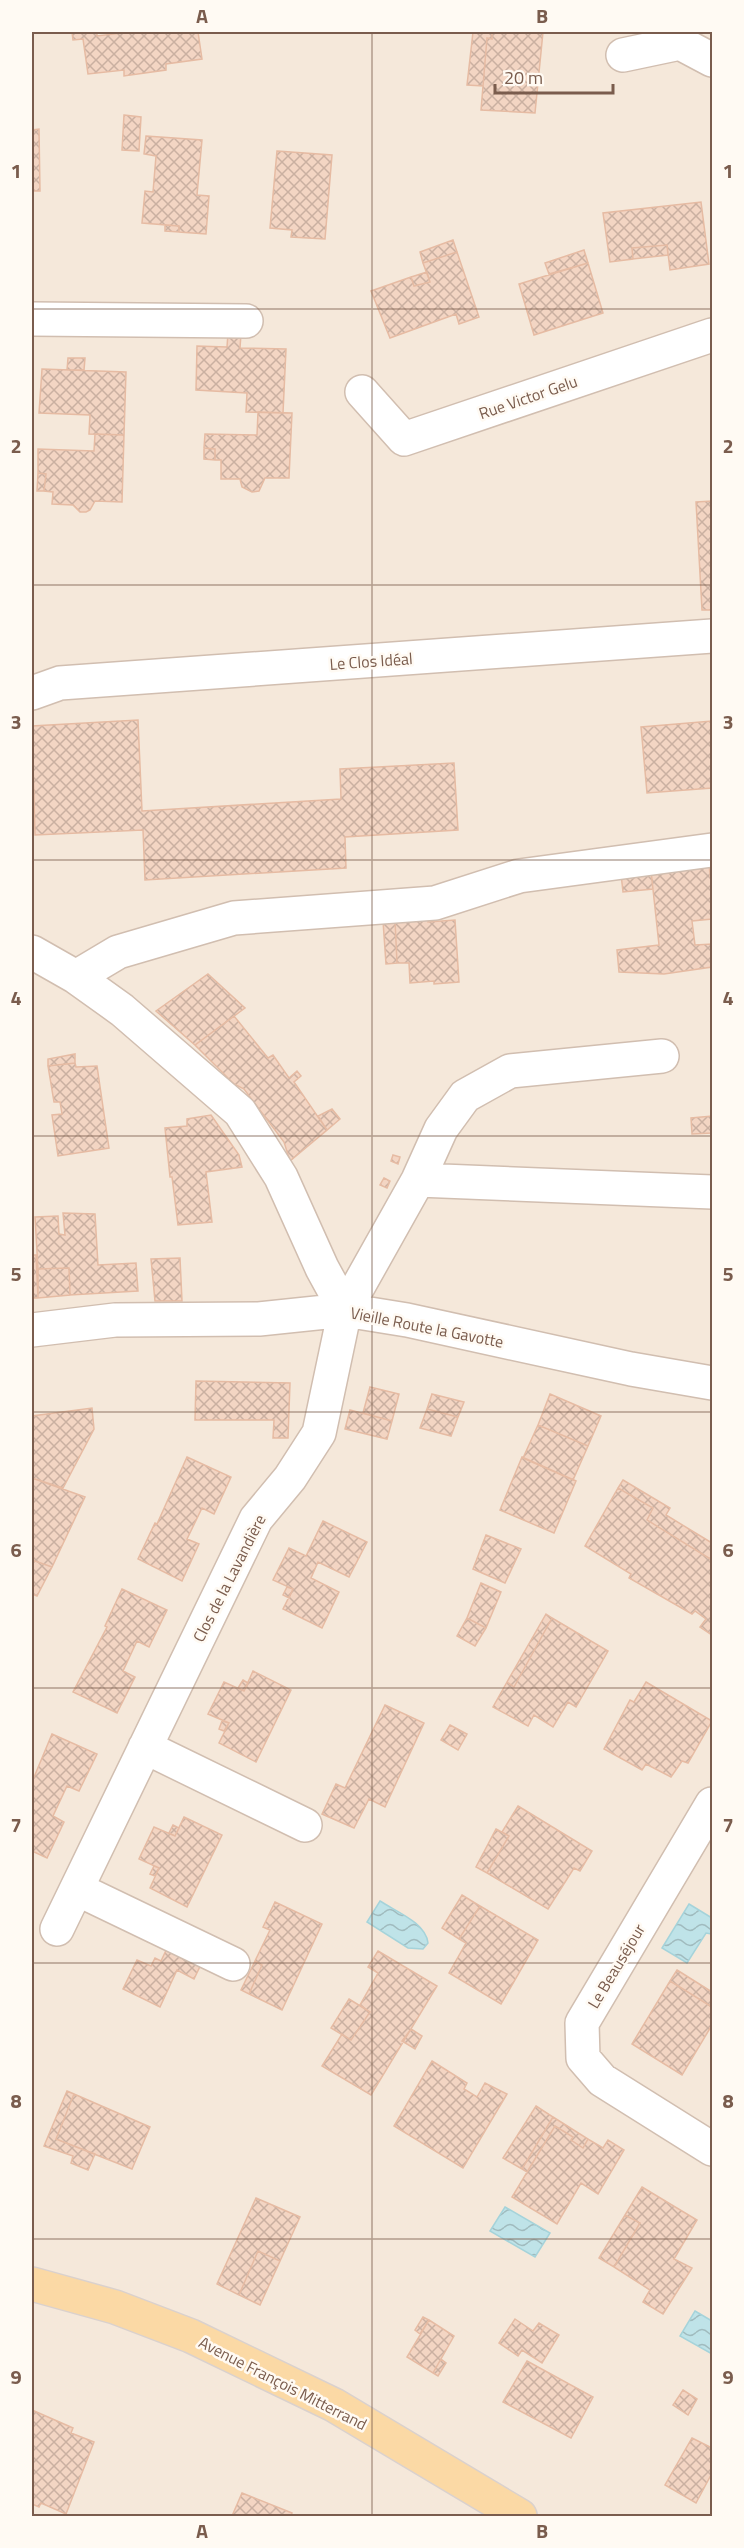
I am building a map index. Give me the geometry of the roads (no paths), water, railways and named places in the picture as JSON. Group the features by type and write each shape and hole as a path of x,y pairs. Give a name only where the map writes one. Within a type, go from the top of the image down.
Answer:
{"main road":[{"name":"Avenue François Mitterrand","path":"32,2284 115,2307 191,2336 334,2405 520,2517"}],"street":[{"path":"623,55 680,43 712,60"},
{"path":"32,320 246,321"},
{"name":"Rue Victor Gelu","path":"362,392 404,439 712,335"},
{"name":"Le Clos Idéal","path":"32,693 60,683 712,636"},
{"path":"76,977 118,952 234,918 435,903 519,876 712,850"},
{"path":"32,952 76,977 122,1010 240,1112 280,1177 322,1268 345,1310"},
{"name":"Clos de la Lavandière","path":"57,1929 256,1519 290,1478 319,1433 345,1310 418,1180 441,1129 465,1096 510,1071 662,1056"},
{"path":"418,1180 712,1192"},
{"name":"Vieille Route la Gavotte","path":"32,1330 115,1320 259,1319 345,1310 407,1320 631,1369 712,1383"},
{"path":"146,1747 305,1825"},
{"name":"Le Beauséjour","path":"712,1804 582,2023 583,2058 602,2080 712,2149"},
{"path":"77,1889 233,1964"}],"water":[{"path":"380,1901 410,1919 422,1930 428,1943 423,1949 408,1948 367,1922"},
{"path":"689,1904 712,1918 712,1934 706,1933 687,1963 662,1948"},
{"path":"505,2207 550,2233 535,2257 490,2231"},
{"path":"695,2311 712,2321 712,2354 680,2336"}]}
